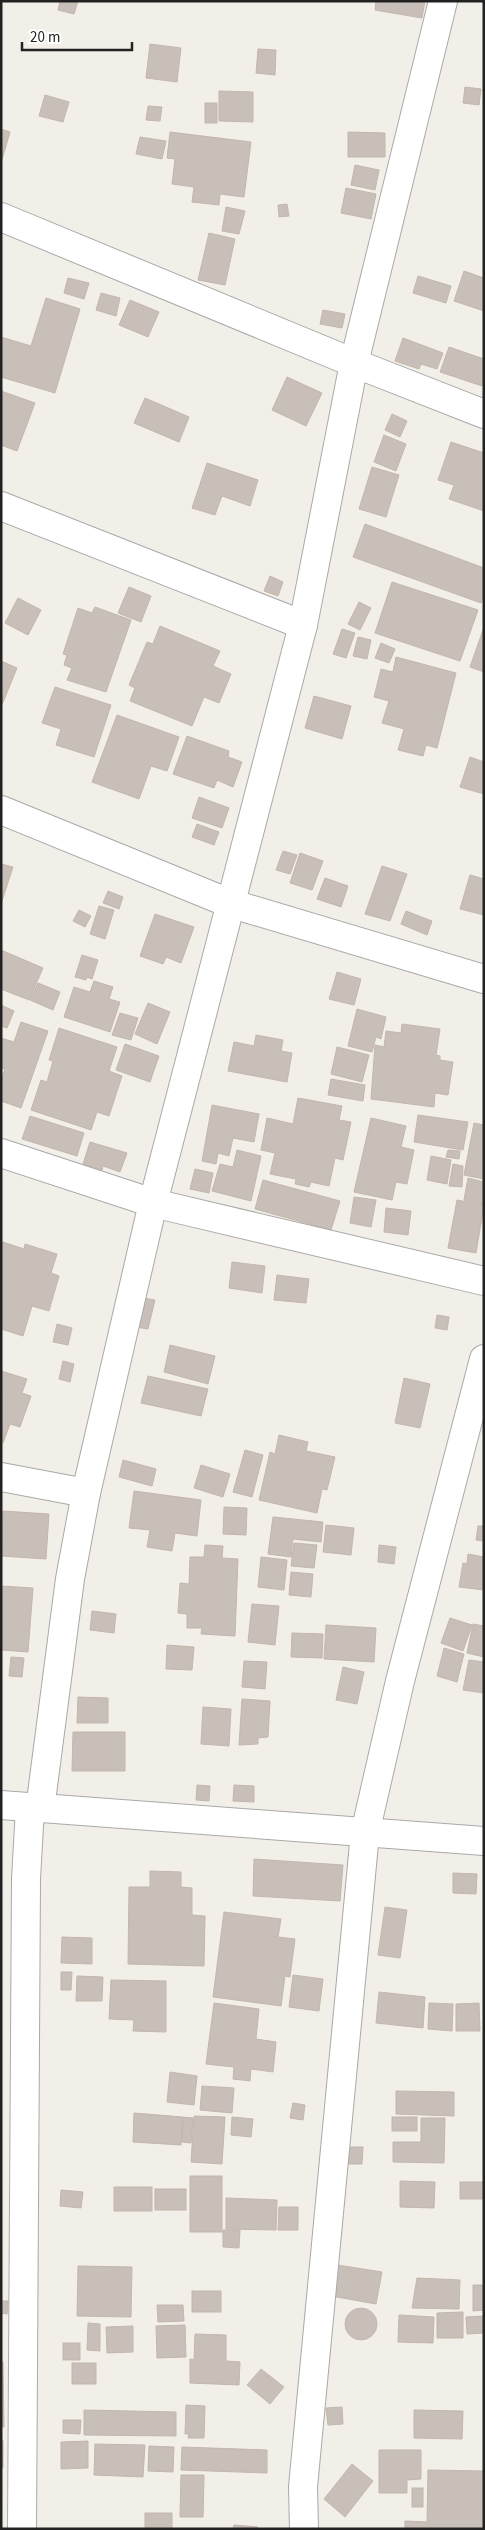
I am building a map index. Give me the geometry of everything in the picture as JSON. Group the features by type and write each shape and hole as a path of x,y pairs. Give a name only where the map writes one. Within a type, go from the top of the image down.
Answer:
{"street":[{"path":"22,2529 26,1888 35,1809 70,1579 86,1493 153,1203 303,625 354,363 444,1"},
{"path":"1,217 354,363 484,414"},
{"path":"1,506 303,625"},
{"path":"1,810 230,903 484,979"},
{"path":"1,1153 153,1203 484,1281"},
{"path":"304,2529 303,2487 365,1833 400,1681 484,1359"},
{"path":"1,1476 86,1493"},
{"path":"1,1805 484,1842"}],"building":[{"path":"60,1 78,1 74,14 58,10"},
{"path":"376,1 425,1 422,18 375,10"},
{"path":"150,44 181,48 177,82 146,78"},
{"path":"258,49 276,50 275,75 256,73"},
{"path":"465,87 481,89 479,105 463,103"},
{"path":"219,91 253,92 253,122 219,121"},
{"path":"45,95 69,102 63,122 39,116"},
{"path":"205,103 217,103 217,123 205,123"},
{"path":"148,106 162,107 160,121 146,120"},
{"path":"1,129 10,132 1,163"},
{"path":"170,132 251,142 244,197 220,194 219,205 192,202 194,187 172,184 175,159 167,158"},
{"path":"348,132 385,133 385,157 348,157"},
{"path":"140,137 166,141 162,159 136,154"},
{"path":"355,165 379,170 375,190 351,185"},
{"path":"346,188 376,194 371,219 341,213"},
{"path":"287,204 289,216 279,217 278,205"},
{"path":"226,207 245,211 239,234 222,231"},
{"path":"209,233 235,239 225,285 198,280"},
{"path":"464,271 484,278 484,311 454,301"},
{"path":"418,276 451,286 446,303 413,293"},
{"path":"68,278 89,283 84,299 64,293"},
{"path":"101,293 120,298 116,316 96,310"},
{"path":"46,298 80,309 55,393 1,377 1,337 31,346"},
{"path":"130,300 159,312 148,337 119,325"},
{"path":"323,310 345,314 342,328 320,324"},
{"path":"403,338 443,353 437,369 421,364 419,369 395,361"},
{"path":"449,347 484,359 482,386 440,372"},
{"path":"287,377 322,393 306,426 272,410"},
{"path":"1,391 35,403 17,451 1,445"},
{"path":"145,398 189,417 179,442 134,423"},
{"path":"392,414 407,421 400,437 385,430"},
{"path":"384,435 406,444 396,471 374,462"},
{"path":"451,442 484,453 484,511 449,499 454,485 438,480"},
{"path":"207,463 258,480 250,506 222,496 215,515 192,508"},
{"path":"372,467 399,475 386,517 359,509"},
{"path":"365,524 484,568 484,594 481,603 353,557"},
{"path":"270,576 283,582 278,596 264,591"},
{"path":"392,582 478,610 460,661 375,633"},
{"path":"129,587 151,596 141,622 118,613"},
{"path":"18,598 41,610 28,635 5,623"},
{"path":"359,602 371,608 360,630 348,624"},
{"path":"95,607 131,620 106,692 67,680 72,668 64,665 67,655 63,654 78,608 92,613"},
{"path":"160,626 220,651 213,666 231,674 219,703 204,697 192,726 130,701 135,688 129,685 147,642 153,644"},
{"path":"484,627 484,672 470,667"},
{"path":"342,629 355,633 346,658 333,654"},
{"path":"358,637 371,640 367,659 353,656"},
{"path":"381,643 395,649 389,663 375,658"},
{"path":"396,657 456,673 437,748 426,745 423,756 398,750 404,729 382,723 389,701 374,697 381,669 393,672"},
{"path":"1,661 17,668 1,707"},
{"path":"55,687 111,705 94,757 56,745 61,729 42,723"},
{"path":"314,696 351,706 342,739 305,728"},
{"path":"117,715 179,737 167,771 151,766 139,799 92,782"},
{"path":"187,736 229,751 228,757 242,762 233,787 217,780 214,788 173,774"},
{"path":"470,757 484,762 484,794 460,787"},
{"path":"199,797 229,808 222,828 192,818"},
{"path":"197,824 219,832 214,845 192,837"},
{"path":"283,851 297,855 290,874 276,870"},
{"path":"300,853 323,861 312,890 290,883"},
{"path":"1,864 13,867 1,904"},
{"path":"382,866 407,874 390,921 365,914"},
{"path":"470,875 484,879 484,915 460,909"},
{"path":"325,878 348,886 341,907 317,899"},
{"path":"108,891 123,897 119,909 103,903"},
{"path":"99,906 114,910 105,939 90,934"},
{"path":"79,910 91,916 85,927 73,921"},
{"path":"406,911 432,921 427,935 401,924"},
{"path":"155,914 194,927 181,963 166,957 163,964 140,956"},
{"path":"1,950 43,968 29,1000 1,989"},
{"path":"82,955 98,960 92,979 87,977 86,980 75,977"},
{"path":"337,972 361,979 354,1005 329,999"},
{"path":"94,981 113,987 109,999 120,1002 110,1032 64,1017 74,987 90,992"},
{"path":"38,983 60,992 53,1010 30,1000"},
{"path":"148,1003 170,1012 157,1044 135,1034"},
{"path":"1,1005 14,1011 7,1028 1,1026"},
{"path":"357,1009 386,1017 381,1039 376,1037 372,1052 348,1046"},
{"path":"120,1013 138,1018 131,1040 112,1035"},
{"path":"21,1022 48,1031 21,1108 1,1101 1,1079 5,1069 1,1068 1,1038 14,1042"},
{"path":"402,1024 440,1029 436,1055 440,1056 440,1060 453,1062 448,1095 435,1093 434,1107 371,1099 375,1045 384,1047 386,1031 401,1033"},
{"path":"59,1028 117,1047 109,1071 122,1076 109,1116 97,1112 91,1130 31,1110 41,1080 47,1082 53,1061 49,1060"},
{"path":"256,1035 283,1040 281,1051 292,1053 287,1082 228,1071 234,1042 254,1046"},
{"path":"125,1044 159,1056 150,1082 116,1070"},
{"path":"337,1047 369,1055 362,1082 331,1074"},
{"path":"331,1079 365,1085 363,1101 328,1095"},
{"path":"298,1098 342,1106 339,1120 351,1122 343,1160 335,1158 329,1186 311,1182 309,1187 295,1184 296,1179 270,1174 275,1153 261,1150 267,1118 293,1124"},
{"path":"212,1105 259,1114 254,1142 233,1138 229,1156 218,1153 216,1164 202,1161"},
{"path":"418,1115 468,1122 463,1150 414,1142"},
{"path":"30,1116 84,1133 77,1156 22,1139"},
{"path":"371,1118 406,1126 401,1147 414,1150 407,1184 396,1182 392,1200 354,1192"},
{"path":"474,1123 484,1125 484,1179 464,1175"},
{"path":"90,1142 127,1153 120,1172 103,1166 102,1170 83,1164"},
{"path":"237,1150 261,1156 251,1201 212,1191 220,1164 233,1167"},
{"path":"448,1150 460,1151 459,1159 446,1157"},
{"path":"431,1156 451,1160 447,1184 427,1180"},
{"path":"453,1164 463,1166 462,1187 449,1186"},
{"path":"195,1169 213,1173 209,1193 190,1189"},
{"path":"468,1178 484,1182 484,1204 464,1200"},
{"path":"263,1180 340,1201 331,1230 255,1209"},
{"path":"354,1197 376,1200 371,1227 350,1223"},
{"path":"457,1200 484,1205 476,1253 448,1248"},
{"path":"386,1208 411,1211 408,1235 384,1232"},
{"path":"3,1242 24,1249 25,1244 57,1254 51,1273 59,1276 49,1311 32,1306 23,1336 1,1329 1,1249"},
{"path":"232,1262 265,1266 262,1293 229,1288"},
{"path":"277,1275 309,1279 306,1303 274,1300"},
{"path":"143,1298 155,1300 148,1329 136,1327"},
{"path":"437,1315 449,1317 447,1330 435,1328"},
{"path":"57,1324 72,1328 68,1345 53,1342"},
{"path":"170,1345 215,1356 208,1384 164,1372"},
{"path":"63,1361 74,1364 70,1382 59,1379"},
{"path":"1,1371 27,1379 22,1393 31,1396 20,1427 10,1424 3,1443"},
{"path":"148,1376 208,1389 201,1416 141,1403"},
{"path":"404,1378 430,1384 420,1428 395,1423"},
{"path":"279,1435 308,1442 306,1451 335,1457 327,1490 322,1489 317,1513 259,1500 270,1452 275,1454"},
{"path":"245,1450 263,1455 252,1497 233,1492"},
{"path":"123,1460 156,1469 152,1486 119,1477"},
{"path":"201,1465 230,1474 223,1497 194,1488"},
{"path":"134,1491 201,1500 197,1536 175,1533 172,1551 147,1547 150,1530 129,1528"},
{"path":"224,1507 247,1508 246,1535 223,1534"},
{"path":"3,1511 49,1514 46,1559 1,1556"},
{"path":"273,1517 323,1522 321,1542 293,1539 291,1557 268,1554"},
{"path":"326,1525 354,1528 351,1555 323,1552"},
{"path":"478,1526 484,1526 484,1541 476,1540"},
{"path":"294,1543 317,1545 314,1568 291,1566"},
{"path":"205,1545 223,1546 222,1558 238,1559 235,1636 201,1634 202,1628 187,1628 187,1614 178,1613 180,1583 189,1584 190,1557 204,1557"},
{"path":"379,1545 396,1547 394,1564 378,1562"},
{"path":"468,1554 484,1557 484,1590 459,1587 463,1563 467,1564"},
{"path":"261,1557 287,1560 284,1590 258,1587"},
{"path":"291,1572 313,1574 311,1597 289,1595"},
{"path":"1,1586 33,1588 28,1652 1,1650"},
{"path":"252,1604 279,1606 275,1645 248,1642"},
{"path":"92,1611 116,1614 114,1633 90,1630"},
{"path":"450,1618 472,1625 463,1651 441,1643"},
{"path":"473,1624 484,1626 484,1657 467,1653"},
{"path":"326,1625 376,1628 374,1662 324,1659"},
{"path":"292,1633 323,1634 322,1658 291,1657"},
{"path":"167,1645 194,1647 192,1670 166,1669"},
{"path":"444,1648 464,1654 457,1682 437,1676"},
{"path":"11,1657 24,1658 22,1677 9,1676"},
{"path":"469,1660 484,1662 484,1693 463,1690"},
{"path":"244,1661 267,1662 265,1689 242,1687"},
{"path":"343,1667 364,1672 357,1704 336,1700"},
{"path":"78,1697 108,1698 108,1723 77,1723"},
{"path":"242,1699 270,1701 268,1737 258,1738 258,1744 239,1745"},
{"path":"203,1707 231,1709 229,1746 201,1744"},
{"path":"73,1732 125,1732 125,1771 72,1771"},
{"path":"197,1785 210,1786 209,1801 196,1800"},
{"path":"234,1785 254,1786 254,1802 233,1801"},
{"path":"254,1859 343,1865 340,1901 253,1896"},
{"path":"150,1871 181,1872 181,1887 192,1888 192,1915 205,1916 204,1966 128,1964 129,1887 150,1887"},
{"path":"453,1873 477,1874 476,1894 453,1893"},
{"path":"385,1907 407,1910 400,1958 378,1955"},
{"path":"224,1912 281,1919 278,1937 295,1939 290,1977 285,1976 281,2006 213,1997"},
{"path":"62,1937 92,1938 92,1964 61,1963"},
{"path":"61,1972 72,1972 71,1990 61,1990"},
{"path":"293,1975 323,1979 319,2011 289,2007"},
{"path":"77,1976 103,1977 102,2001 76,2001"},
{"path":"111,1980 166,1981 166,2032 133,2031 134,2020 109,2019"},
{"path":"379,1992 425,1997 423,2028 376,2023"},
{"path":"214,2003 259,2009 256,2039 276,2042 273,2072 251,2069 250,2081 233,2079 234,2067 206,2064"},
{"path":"429,2003 453,2004 452,2031 428,2029"},
{"path":"479,2003 480,2031 456,2031 456,2004"},
{"path":"170,2072 197,2076 194,2105 167,2102"},
{"path":"202,2086 234,2088 232,2113 200,2110"},
{"path":"396,2091 454,2092 454,2116 396,2114"},
{"path":"293,2103 305,2105 303,2120 290,2118"},
{"path":"134,2113 183,2117 181,2145 133,2142"},
{"path":"194,2116 225,2117 222,2164 191,2162"},
{"path":"183,2117 193,2118 191,2143 182,2142"},
{"path":"232,2117 253,2119 251,2137 231,2135"},
{"path":"392,2117 417,2117 417,2131 392,2131"},
{"path":"421,2118 445,2118 444,2163 393,2162 393,2142 421,2142"},
{"path":"344,2147 363,2147 362,2164 344,2164"},
{"path":"190,2176 222,2176 222,2232 190,2232"},
{"path":"400,2181 435,2182 434,2208 400,2207"},
{"path":"460,2182 484,2182 484,2199 460,2199"},
{"path":"114,2187 152,2187 152,2211 114,2211"},
{"path":"155,2189 186,2189 186,2210 155,2210"},
{"path":"61,2190 83,2192 81,2208 60,2206"},
{"path":"226,2198 277,2200 276,2230 226,2229"},
{"path":"279,2207 298,2207 298,2230 278,2230"},
{"path":"223,2230 240,2230 239,2248 223,2247"},
{"path":"331,2264 382,2272 376,2304 326,2295"},
{"path":"78,2266 132,2267 131,2317 77,2316"},
{"path":"417,2278 460,2280 459,2309 412,2308"},
{"path":"473,2285 484,2285 484,2310 473,2311"},
{"path":"192,2291 221,2291 221,2312 192,2312"},
{"path":"1,2301 8,2301 7,2314 1,2313"},
{"path":"157,2305 183,2305 184,2321 158,2322"},
{"path":"361,2308 367,2309 372,2313 376,2318 376,2330 372,2335 367,2339 361,2340 355,2339 350,2335 346,2330 345,2324 346,2318 350,2313 355,2309"},
{"path":"463,2312 463,2338 437,2338 437,2313"},
{"path":"399,2315 434,2317 433,2343 398,2342"},
{"path":"484,2316 484,2333 467,2334 466,2317"},
{"path":"88,2323 100,2324 100,2351 87,2350"},
{"path":"185,2325 186,2357 157,2358 156,2326"},
{"path":"133,2326 133,2352 107,2353 106,2327"},
{"path":"195,2334 226,2335 226,2361 240,2362 239,2385 190,2383 190,2359 194,2360"},
{"path":"63,2343 80,2343 80,2360 63,2360"},
{"path":"1,2362 3,2362 4,2427 1,2427"},
{"path":"72,2363 96,2363 96,2384 72,2384"},
{"path":"261,2369 284,2387 270,2404 247,2385"},
{"path":"186,2405 205,2406 204,2438 188,2438 189,2434 185,2434"},
{"path":"342,2407 343,2424 328,2425 326,2408"},
{"path":"84,2410 176,2412 176,2436 84,2435"},
{"path":"414,2410 463,2411 462,2439 414,2438"},
{"path":"63,2420 81,2420 80,2434 63,2433"},
{"path":"1,2441 3,2441 3,2467 1,2467"},
{"path":"88,2441 88,2468 61,2469 61,2442"},
{"path":"95,2444 145,2445 143,2477 94,2475"},
{"path":"149,2446 174,2447 173,2472 148,2471"},
{"path":"182,2447 267,2450 267,2473 181,2470"},
{"path":"379,2450 421,2450 421,2479 407,2480 407,2493 379,2493"},
{"path":"352,2464 373,2481 345,2517 324,2499"},
{"path":"428,2470 484,2471 484,2529 405,2529 405,2521 427,2522"},
{"path":"181,2475 204,2475 203,2517 180,2517"},
{"path":"412,2488 423,2488 423,2507 412,2507"},
{"path":"145,2513 172,2513 172,2529 145,2529"},
{"path":"234,2525 258,2527 257,2529 233,2529"}]}
